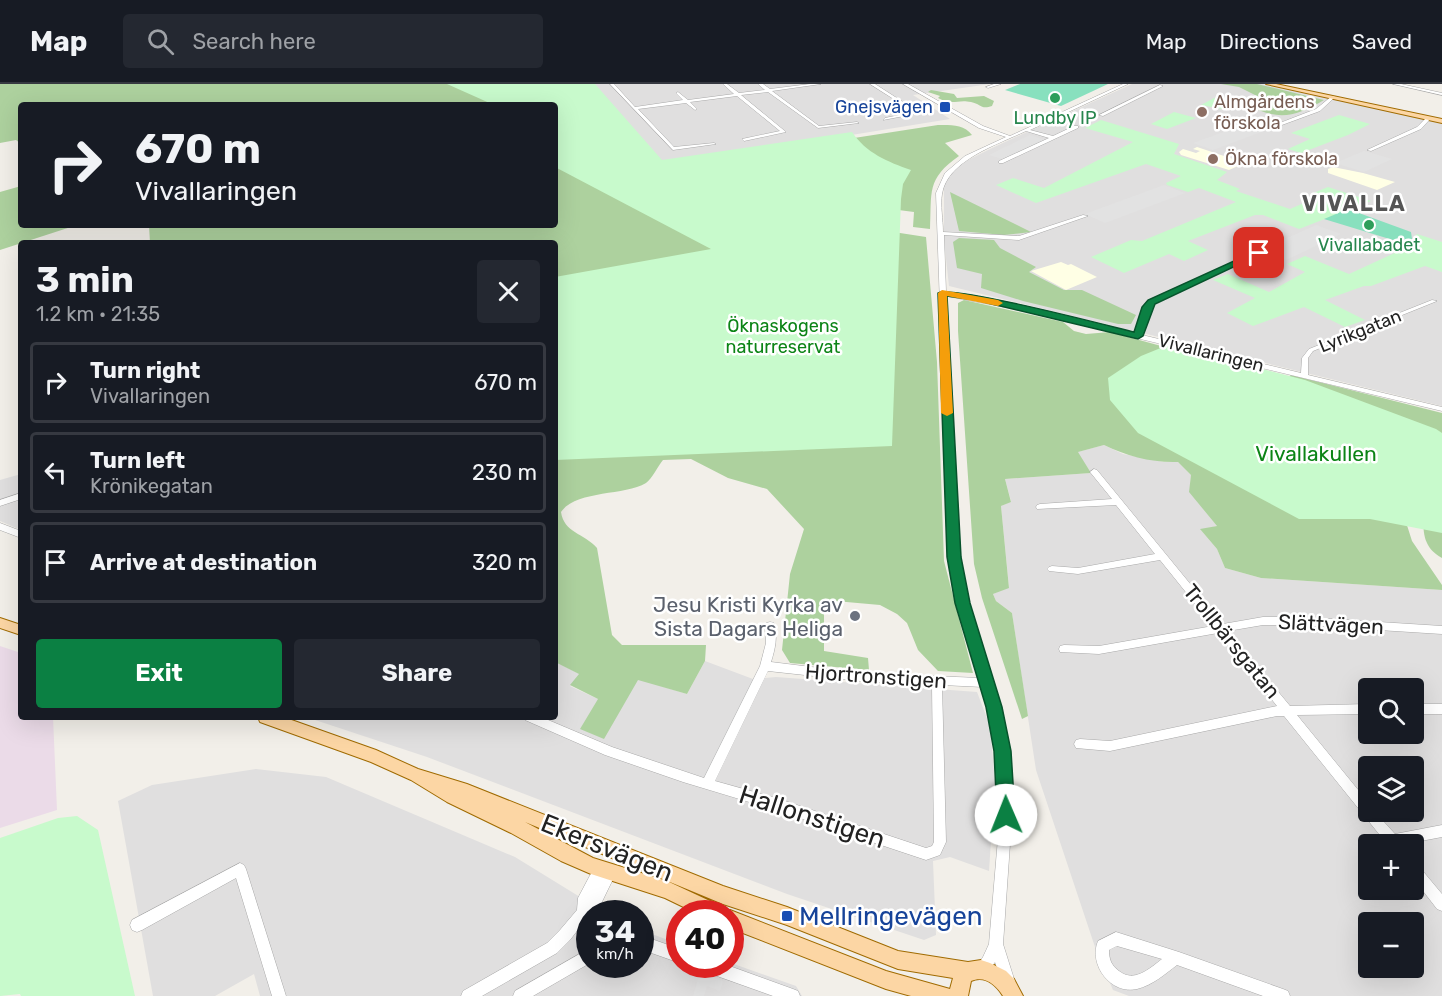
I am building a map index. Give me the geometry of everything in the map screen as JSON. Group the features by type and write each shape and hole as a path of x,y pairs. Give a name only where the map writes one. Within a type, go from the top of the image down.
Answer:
{"main road":[{"path":"1269,84 1442,121"},
{"path":"0,623 18,629"},
{"name":"Ekersvägen","path":"273,720 376,757 416,775 453,797 517,827 567,855 687,900"},
{"name":"Ekersvägen","path":"416,775 461,789 723,895 787,916 897,960 976,970"},
{"path":"606,870 615,851"},
{"path":"744,924 886,980 945,996"},
{"path":"959,996 961,981 976,970 996,974 1012,991"}],"street":[{"path":"612,84 673,149 714,144"},
{"path":"725,84 784,132 744,140"},
{"path":"760,84 821,128 857,123"},
{"path":"634,108 817,84 824,90"},
{"path":"872,84 918,113 885,119"},
{"path":"905,84 981,127 1010,137"},
{"path":"988,87 999,84"},
{"path":"976,970 988,962 996,944 1006,815 1005,779 1000,740 987,683 963,603 954,557 939,193 947,174 967,158 1126,84"},
{"path":"1395,84 1442,94"},
{"path":"1101,115 1161,86"},
{"path":"678,93 695,109"},
{"path":"1103,94 1112,97"},
{"path":"1269,128 1318,110 1333,97"},
{"path":"1121,99 1130,101"},
{"path":"1369,150 1419,128 1429,118"},
{"path":"1001,162 1076,127"},
{"path":"1026,130 1054,138"},
{"path":"940,233 1019,238 1035,235 1085,216"},
{"path":"1138,336 1147,307 1151,302 1259,253"},
{"name":"Vivallaringen","path":"942,293 975,297 1442,409"},
{"name":"Lyrikgatan","path":"1304,376 1305,358 1311,350 1434,301"},
{"name":"Trollbärsgatan","path":"1094,471 1358,798"},
{"path":"0,503 18,497"},
{"path":"1040,507 1118,502"},
{"path":"0,526 18,534"},
{"path":"1052,569 1078,571 1162,556"},
{"name":"Slättvägen","path":"1064,649 1099,650 1263,621 1300,621 1442,630"},
{"path":"707,784 765,666 771,643 770,626"},
{"name":"Hjortronstigen","path":"765,666 860,677 987,683"},
{"name":"Hallonstigen","path":"536,720 609,751 926,854 936,851 940,842 937,681"},
{"path":"1080,744 1110,746 1277,711 1358,709"},
{"path":"1424,709 1442,709"},
{"name":"Trollbärsgatan","path":"1377,822 1386,834"},
{"path":"1424,835 1442,831"},
{"path":"137,925 240,868 279,996"},
{"path":"468,996 552,948 583,912 594,903 606,870"},
{"path":"1424,882 1442,904"},
{"path":"1175,958 1140,984 1133,986 1111,974 1101,954 1103,946 1116,939 1175,958 1283,996"},
{"path":"996,944 1012,991"},
{"path":"520,996 576,963"},
{"path":"742,978 793,996"}],"shaded area":[{"path":"587,84 990,84 913,95 950,119 655,167"},
{"path":"1132,84 1261,84 1442,122 1442,406 949,286 944,240 944,184 953,171 966,161 992,148"},
{"path":"1249,123 1269,129 1213,150 1193,143"},
{"path":"1030,135 1045,140 1005,160 989,155"},
{"name":"Ökna förskola","path":"1197,147 1245,163 1229,170 1181,155 1179,152 1183,149 1196,153 1200,151 1193,149"},
{"path":"1364,151 1392,159 1364,172 1335,163"},
{"path":"1333,167 1395,182 1377,190 1328,173 1328,169"},
{"path":"1164,185 1185,193 1105,223 1085,214"},
{"path":"1316,225 1341,234 1286,260 1261,250"},
{"path":"1061,262 1071,264 1097,277 1066,290 1031,271"},
{"path":"1104,445 1123,454 1164,462 1178,462 1191,475 1190,492 1217,526 1201,530 1217,549 1225,568 1261,578 1442,590 1442,996 1129,996 1113,990 1096,950 1036,770 1012,613 996,601 993,594 1009,587 1001,506 1011,501 1005,479 1091,473 1077,452"},
{"path":"18,475 18,529 0,521 0,480"},
{"path":"0,646 18,652 18,720 53,720 57,810 0,828"},
{"path":"705,661 753,679 776,677 977,692 990,726 995,781 989,871 950,857 933,861 936,935 924,940 787,894 427,757 315,720 558,720 558,663 580,674 570,686 598,699 638,679 687,694"},
{"path":"256,769 326,777 515,857 585,900 576,900 576,978 654,978 654,935 666,939 666,978 744,978 744,968 796,986 802,996 260,996 254,974 215,996 153,996 118,801 152,785"},
{"path":"698,978 714,978 723,981 720,991 707,986 704,996 693,996"}],"green space":[{"path":"0,84 573,84 653,169 938,125 957,126 969,131 972,135 945,143 959,156 948,164 936,179 931,196 930,229 913,227 914,212 883,208 887,231 926,237 937,362 944,561 973,673 938,671 918,650 907,623 897,614 880,605 824,600 824,651 868,658 869,670 790,663 782,650 790,574 804,529 767,489 728,478 691,459 663,460 646,483 626,490 578,500 561,512 570,529 597,548 612,635 622,645 706,645 705,661 687,694 638,680 604,739 580,729 598,699 570,685 579,674 558,664 558,240 150,240 149,228 558,228 558,102 18,102 18,142 0,143"},
{"name":"Öknaskogens naturreservat","path":"447,84 595,84 662,160 852,132 871,151 911,170 903,184 901,199 892,446 558,460 558,276 711,249 558,169 558,102 487,102"},
{"name":"Lundby IP","path":"1020,84 1108,84 1061,106 1005,90"},
{"path":"1221,84 1257,84 1324,100 1304,111 1276,115 1246,104 1259,97 1239,87"},
{"path":"931,90 954,94 957,98 984,96 994,101 992,106 985,107 966,101 948,102 928,92"},
{"path":"1218,96 1243,102 1222,109 1201,105"},
{"path":"1174,112 1196,118 1167,129 1151,124"},
{"path":"1339,115 1370,124 1301,153 1288,149 1310,139 1291,133"},
{"path":"1101,120 1179,144 1174,154 1227,172 1217,180 1240,189 1236,191 1290,209 1313,199 1311,194 1328,187 1371,201 1299,229 1263,215 1255,215 1188,241 1208,250 1184,261 1169,254 1124,273 1091,257 1131,240 1142,241 1236,202 1199,188 1188,192 1167,185 1166,183 1181,176 1146,164 1036,203 996,185 1013,178 1044,188 1133,142 1085,128"},
{"path":"18,187 18,228 68,228 31,240 18,240 18,244 0,250 0,192"},
{"path":"950,192 1031,232 1004,235 959,231"},
{"name":"Vivallabadet","path":"1348,209 1411,232 1412,239 1406,244 1324,219"},
{"path":"1417,234 1442,242 1442,272 1425,266 1325,300 1365,320 1345,327 1304,307 1253,326 1227,313 1255,298 1213,280 1228,274 1269,292 1305,272 1287,264 1305,256 1349,274 1412,245 1418,240 1415,236"},
{"path":"959,238 994,240 1000,248 1036,267 1029,272 1064,290 1082,290 1136,315 1131,324 1118,324 1023,301 981,288 982,274 957,268 953,242"},
{"path":"964,300 1063,322 1074,331 1086,334 1110,332 1183,352 1405,519 1412,541 1442,585 1442,590 1261,578 1225,568 1217,549 1200,529 1217,526 1189,492 1191,475 1178,462 1140,458 1104,445 1078,452 1091,473 1005,479 1011,502 1001,506 1009,588 993,594 996,601 1012,613 1028,716 1022,719 982,598 974,564 958,331 958,303"},
{"name":"Vivallakullen","path":"1168,345 1305,380 1442,433 1442,533 1370,519 1299,519 1138,433 1110,400 1108,378 1141,356"},
{"path":"1291,375 1442,413 1442,464 1278,384"},
{"path":"1424,516 1442,519 1442,558 1428,546"},
{"path":"77,816 98,830 135,996 21,996 20,994 0,996 0,838 58,818"}],"slow traffic":[{"path":"947,413 942,293 998,303"}],"place":[{"name":"Lundby IP","path":"1055,98"},
{"name":"Gnejsvägen","path":"945,107"},
{"name":"Almgårdens förskola","path":"1202,112"},
{"name":"Ökna förskola","path":"1213,159"},
{"name":"Vivallabadet","path":"1369,225"},
{"name":"Jesu Kristi Kyrka av Sista Dagars Heliga","path":"855,616"},
{"name":"Mellringevägen","path":"787,916"}],"district":[{"name":"VIVALLA","path":"1354,203"}],"route":[{"path":"1006,815 1002,751 994,707 959,591 954,557 942,293 975,297 1138,336 1147,307 1151,302 1259,253"}]}
